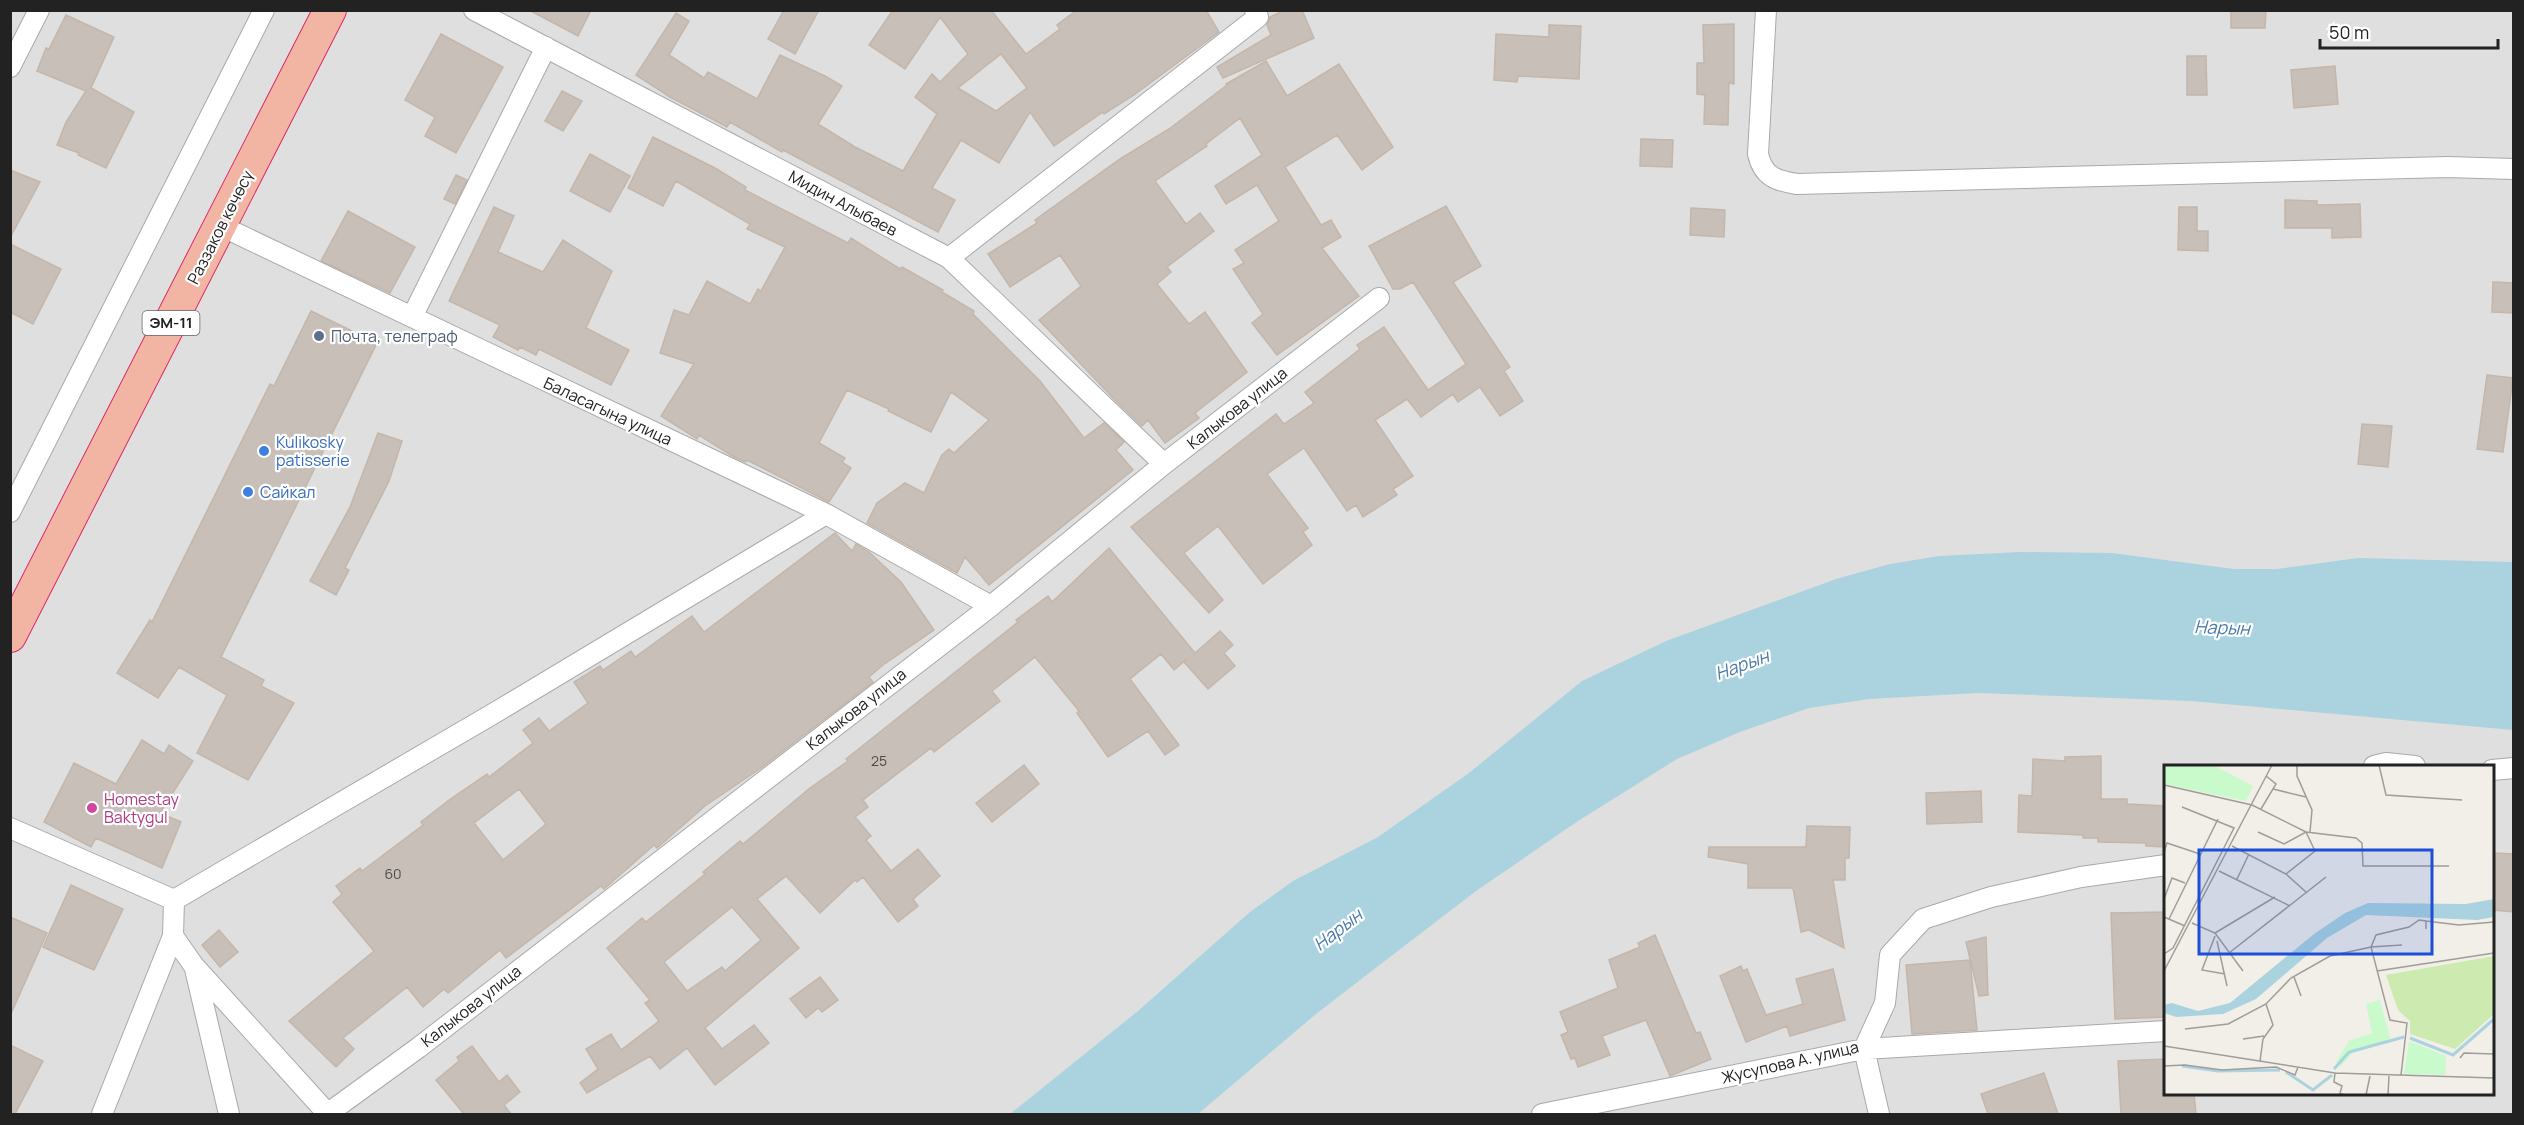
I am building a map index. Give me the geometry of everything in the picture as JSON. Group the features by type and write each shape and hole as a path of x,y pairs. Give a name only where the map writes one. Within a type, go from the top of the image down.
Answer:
{"highway":[{"name":"Раззаков көчөсү","path":"10,636 330,10"}],"street":[{"path":"13,55 39,10"},
{"path":"10,512 264,10"},
{"name":"Мидин Алыбаев","path":"474,10 949,258 1164,464"},
{"path":"949,258 1258,16 1255,10"},
{"path":"1766,10 1758,154 1765,173 1778,181 1797,184 2448,167 2514,169"},
{"path":"412,317 546,47"},
{"name":"Баласагына улица","path":"221,226 826,514 991,606"},
{"name":"Калыкова улица","path":"327,1114 418,1048 991,606 1164,464 1379,298"},
{"path":"174,900 501,709 826,514"},
{"path":"2378,765 2386,763 2405,765"},
{"path":"2494,771 2514,768"},
{"path":"10,828 174,900"},
{"name":"Жусупова А. улица","path":"1542,1114 1864,1049 1885,1003 1890,955 1923,919 1991,897 2081,877 2164,865"},
{"path":"102,1114 173,936 174,900"},
{"path":"173,936 194,966 327,1114"},
{"path":"194,966 229,1114"},
{"path":"1879,1114 1864,1049 2164,1031"}],"shaded area":[{"name":"Нарын","path":"10,11 2513,11 2513,1114 11,1114"}],"water":[{"path":"2021,552 2112,553 2234,569 2277,569 2358,558 2513,562 2513,730 2191,701 1978,693 1869,699 1809,708 1740,732 1677,759 1578,821 1476,891 1316,1014 1198,1114 1010,1114 1138,1011 1250,912 1293,881 1378,837 1469,773 1582,681 1666,641 1836,579 1890,564 1939,556"}],"building":[{"path":"529,10 591,10 578,36"},
{"path":"784,10 819,10 795,54 768,39"},
{"path":"893,10 991,10 1026,54 1060,29 1057,25 1077,10 1206,10 1219,32 1134,95 1104,114 1103,112 1054,146 1030,112 999,163 961,140 932,188 955,200 938,232 783,150 782,152 730,122 727,127 670,97 636,75 676,13 689,21 669,55 704,78 708,72 757,99 780,55 825,76 842,86 818,124 855,147 903,171 937,114 915,97 932,74 940,82 968,54 940,17 905,69 869,45","holes":["1001,54 1027,88 996,111 958,88"]},
{"path":"1285,10 1302,10 1314,38 1223,78 1217,67 1271,35 1267,25 1270,17"},
{"path":"2231,10 2266,10 2265,28 2231,28"},
{"path":"66,15 114,37 91,88 134,112 106,168 78,155 79,153 57,145 66,122 86,91 37,71 46,48 49,49"},
{"path":"1734,24 1734,84 1729,83 1728,125 1704,124 1705,95 1697,94 1697,63 1704,63 1703,25"},
{"path":"1549,25 1581,26 1579,79 1518,76 1517,82 1494,80 1496,34 1549,37"},
{"path":"441,34 503,67 456,153 425,136 435,117 405,100"},
{"path":"2187,56 2206,56 2207,95 2187,95"},
{"path":"1266,61 1287,96 1339,64 1393,147 1362,170 1337,135 1285,167 1321,225 1331,220 1341,237 1322,248 1359,296 1277,355 1252,323 1263,314 1233,269 1244,263 1235,250 1279,221 1257,185 1226,204 1215,186 1262,155 1240,118 1206,144 1207,146 1155,181 1186,224 1200,213 1214,231 1167,267 1171,272 1157,284 1189,324 1205,312 1247,372 1195,413 1199,418 1165,443 1148,420 1142,426 1039,320 1081,286 1060,255 1010,287 988,254 1037,223 1035,220 1120,159 1169,129 1226,84"},
{"path":"2335,66 2338,104 2294,108 2291,70"},
{"path":"562,91 582,101 563,131 545,121"},
{"path":"653,137 715,168 746,187 745,190 848,243 851,238 900,269 902,267 943,290 942,292 974,311 973,314 1040,381 1084,438 1104,423 1124,442 1116,450 1133,470 989,585 965,557 957,573 867,523 877,503 905,483 924,493 942,455 949,449 954,453 989,420 951,392 931,432 847,390 819,443 845,458 842,462 851,468 829,502 747,460 746,462 734,457 699,435 697,439 661,416 694,364 660,353 674,310 689,315 707,281 750,304 758,289 761,291 785,247 747,229 750,224 676,181 663,206 628,188"},
{"path":"1641,139 1673,140 1672,167 1640,166"},
{"path":"590,154 630,176 610,212 570,191"},
{"path":"10,170 40,182 10,238"},
{"path":"456,175 467,180 455,204 444,199"},
{"path":"2285,200 2317,201 2317,205 2360,204 2361,237 2332,238 2332,228 2285,228"},
{"path":"1446,206 1481,266 1453,282 1510,367 1504,371 1523,401 1500,416 1480,387 1458,402 1453,394 1421,417 1407,399 1375,420 1413,476 1393,489 1397,495 1363,517 1356,505 1347,511 1304,448 1267,474 1308,528 1303,532 1312,545 1263,584 1218,526 1184,553 1223,600 1209,613 1131,527 1276,414 1284,424 1314,403 1305,392 1360,349 1357,345 1384,327 1428,390 1466,364 1413,282 1400,289 1393,289 1369,246"},
{"path":"494,207 514,216 498,252 543,272 563,240 612,271 586,328 629,350 611,385 539,349 536,355 520,347 518,350 493,337 500,325 449,301"},
{"path":"2179,207 2197,207 2197,231 2208,231 2208,251 2178,250"},
{"path":"1691,208 1725,210 1724,237 1690,235"},
{"path":"348,211 415,247 390,293 321,261"},
{"path":"10,244 61,269 33,324 10,312"},
{"path":"2493,282 2514,283 2514,313 2492,312"},
{"path":"311,311 377,343 221,657 264,680 261,686 294,703 248,780 197,753 227,695 179,667 158,698 117,673 150,620 152,622 270,384 274,386"},
{"path":"2487,375 2513,378 2503,452 2477,449"},
{"path":"2362,424 2392,426 2388,467 2358,464"},
{"path":"378,433 402,441 389,481 345,568 349,570 336,595 310,581 350,507"},
{"path":"835,533 852,551 856,544 869,552 901,582 934,630 883,665 869,677 873,682 761,768 705,806 657,848 654,845 604,889 601,886 506,958 500,950 448,993 444,989 423,1007 407,987 343,1038 354,1049 336,1067 289,1021 374,951 333,902 342,894 336,886 360,868 362,871 423,825 421,822 449,800 487,774 489,777 533,743 523,730 539,718 549,731 588,703 574,682 600,666 603,670 631,651 635,657 692,616 704,632","holes":["519,789 546,824 503,860 474,823"]},
{"path":"1109,548 1195,653 1220,631 1233,645 1224,653 1235,666 1208,689 1184,662 1187,659 1174,670 1161,654 1130,679 1179,745 1165,755 1148,731 1108,757 1077,713 1079,711 1035,657 992,691 1000,701 934,752 931,748 863,800 868,807 855,817 871,836 866,840 891,871 918,849 940,876 913,899 918,906 898,922 863,877 857,882 855,880 820,913 786,876 757,899 799,948 705,1028 722,1049 754,1025 769,1043 715,1085 687,1048 660,1069 650,1056 587,1093 580,1083 598,1069 586,1049 611,1034 621,1050 659,1021 645,1003 650,1000 607,948 642,918 646,922 705,874 703,872 740,841 743,844 810,788 848,761 846,759 1018,622 1016,620 1048,596 1052,602","holes":["732,907 761,940 725,971 722,967 687,991 664,962"]},
{"path":"142,740 164,754 169,745 193,761 160,813 181,822 162,868 96,838 91,847 44,822 74,763 116,784"},
{"path":"2101,756 2101,799 2127,799 2127,804 2164,806 2164,847 2146,846 2146,843 2098,842 2098,838 2083,838 2083,835 2018,832 2019,795 2032,796 2033,759 2065,761 2065,757"},
{"path":"1024,765 1039,784 992,822 976,803"},
{"path":"1981,791 1982,822 1927,824 1926,793"},
{"path":"1807,826 1850,827 1849,858 1845,858 1845,880 1833,880 1844,948 1809,930 1801,932 1793,888 1748,888 1748,864 1708,857 1709,847 1806,847"},
{"path":"2494,853 2514,854 2514,912 2494,910"},
{"path":"71,885 123,909 94,970 43,947"},
{"path":"2164,912 2164,1017 2115,1019 2111,913"},
{"path":"10,917 47,933 10,1016"},
{"path":"219,930 238,952 220,967 202,945"},
{"path":"1655,935 1696,1033 1700,1032 1711,1059 1670,1076 1646,1020 1602,1036 1610,1055 1578,1067 1575,1058 1571,1059 1561,1035 1568,1032 1560,1012 1618,988 1609,960 1640,947 1638,943"},
{"path":"1986,937 1988,995 1979,996 1966,942"},
{"path":"1970,960 1977,1030 1912,1034 1906,965"},
{"path":"1741,966 1743,971 1747,969 1766,1015 1803,1004 1796,979 1833,969 1845,1020 1790,1036 1787,1026 1746,1042 1720,976"},
{"path":"820,977 838,1000 822,1012 818,1008 806,1018 790,999"},
{"path":"10,1045 43,1061 15,1114 10,1114"},
{"path":"472,1046 499,1082 507,1075 520,1092 504,1105 511,1114 464,1114 436,1080 459,1061 457,1057"},
{"path":"2164,1059 2164,1095 2194,1095 2196,1114 2121,1114 2118,1061"},
{"path":"2044,1073 2058,1114 1988,1114 1981,1094"}],"place":[{"name":"Почта, телеграф","path":"319,336"},
{"name":"Kulikosky patisserie","path":"264,451"},
{"name":"Сайкал","path":"248,492"},
{"name":"Homestay Baktygul","path":"92,808"}]}
